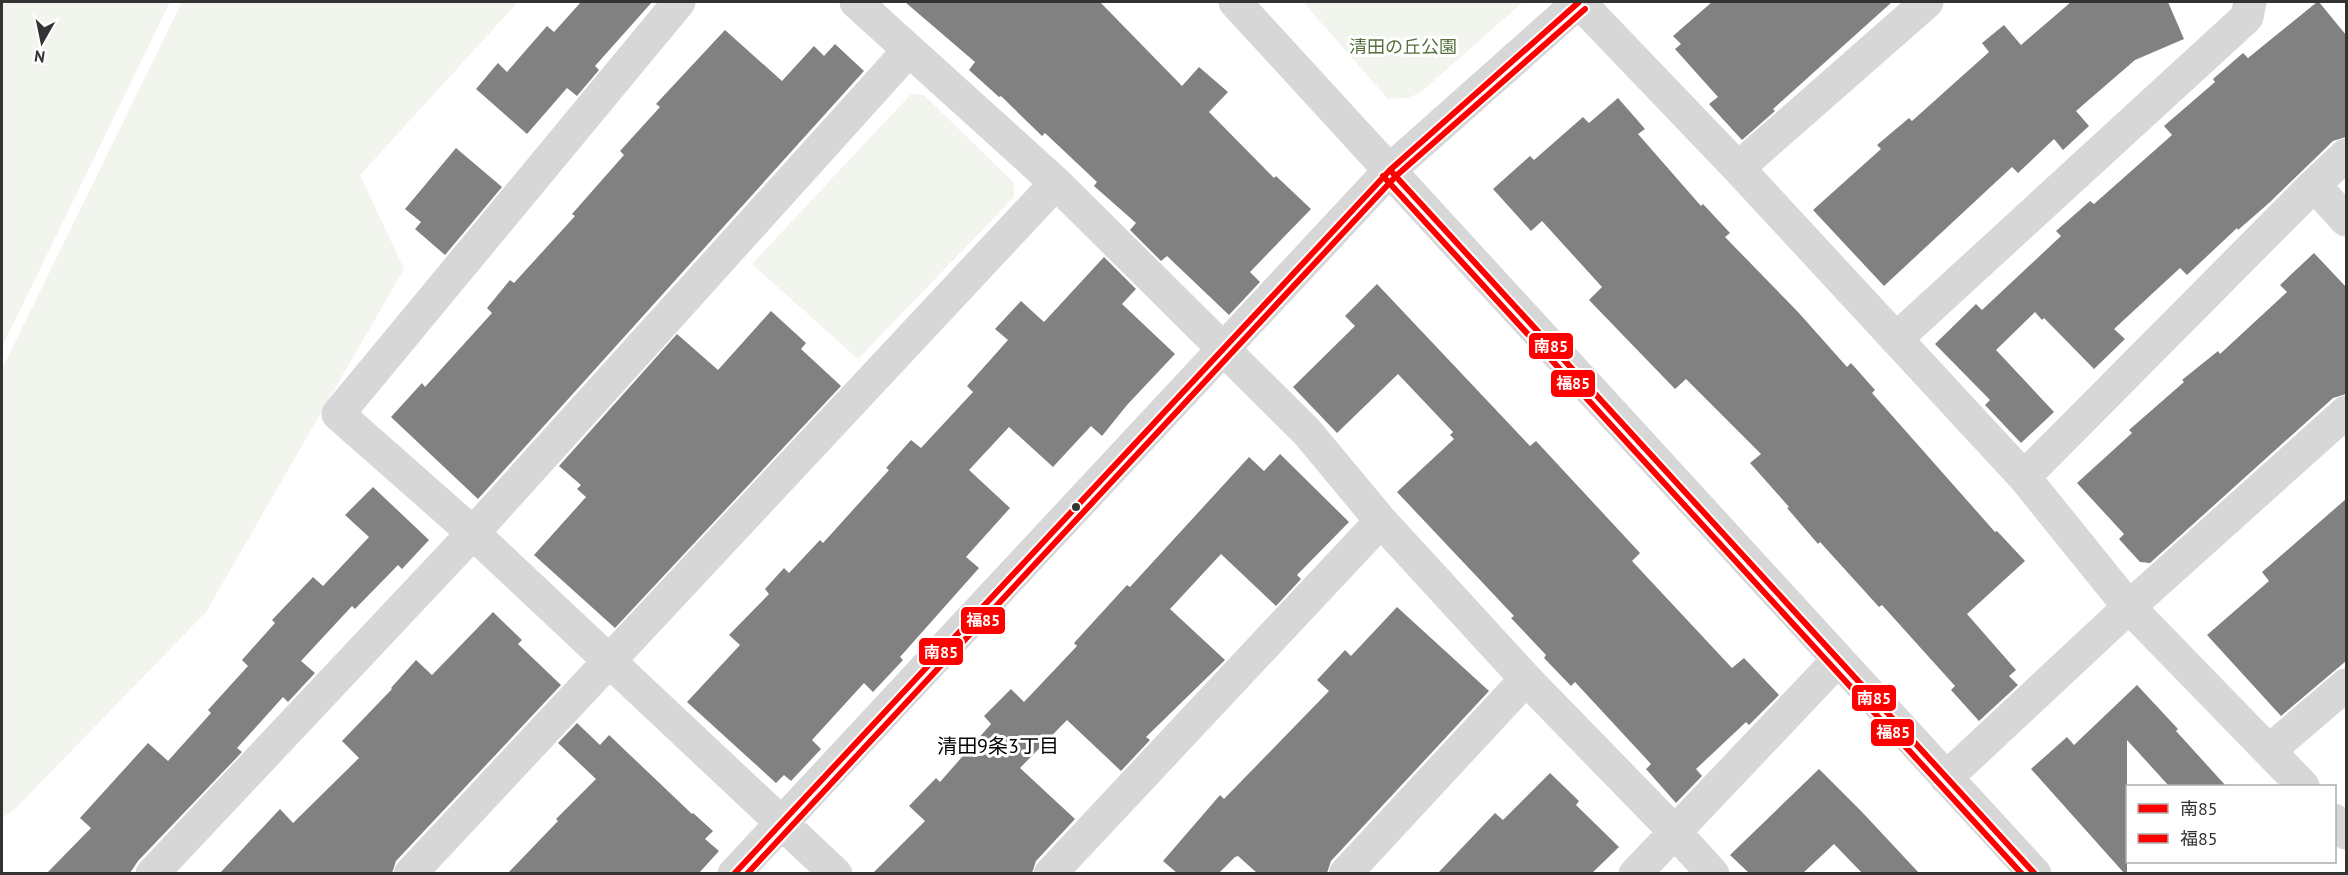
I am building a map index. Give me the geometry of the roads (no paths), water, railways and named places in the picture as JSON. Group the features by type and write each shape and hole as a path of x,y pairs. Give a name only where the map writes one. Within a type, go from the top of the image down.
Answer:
{"street":[{"path":"679,2 338,414 474,533 836,873"},
{"path":"856,2 1056,183 1307,432 1381,521 1526,679 1713,873"},
{"path":"1235,2 2035,873"},
{"path":"735,873 1390,170 1579,2 1738,168 2024,477 2129,607 2302,785"},
{"path":"1738,168 1927,2"},
{"path":"1896,339 2247,17 2250,2"},
{"path":"152,873 474,533 909,50"},
{"path":"2024,477 2346,155"},
{"path":"410,873 1056,183"},
{"path":"2314,185 2346,220"},
{"path":"1946,778 2129,607 2346,412"},
{"path":"1050,873 1381,521"},
{"path":"1635,873 1838,660"},
{"path":"1345,873 1526,679"},
{"path":"2270,750 2346,686"}],"district":[{"name":"清田9条3丁目","path":"998,746"}],"park label":[{"name":"清田の丘公園","path":"1403,47"}]}
